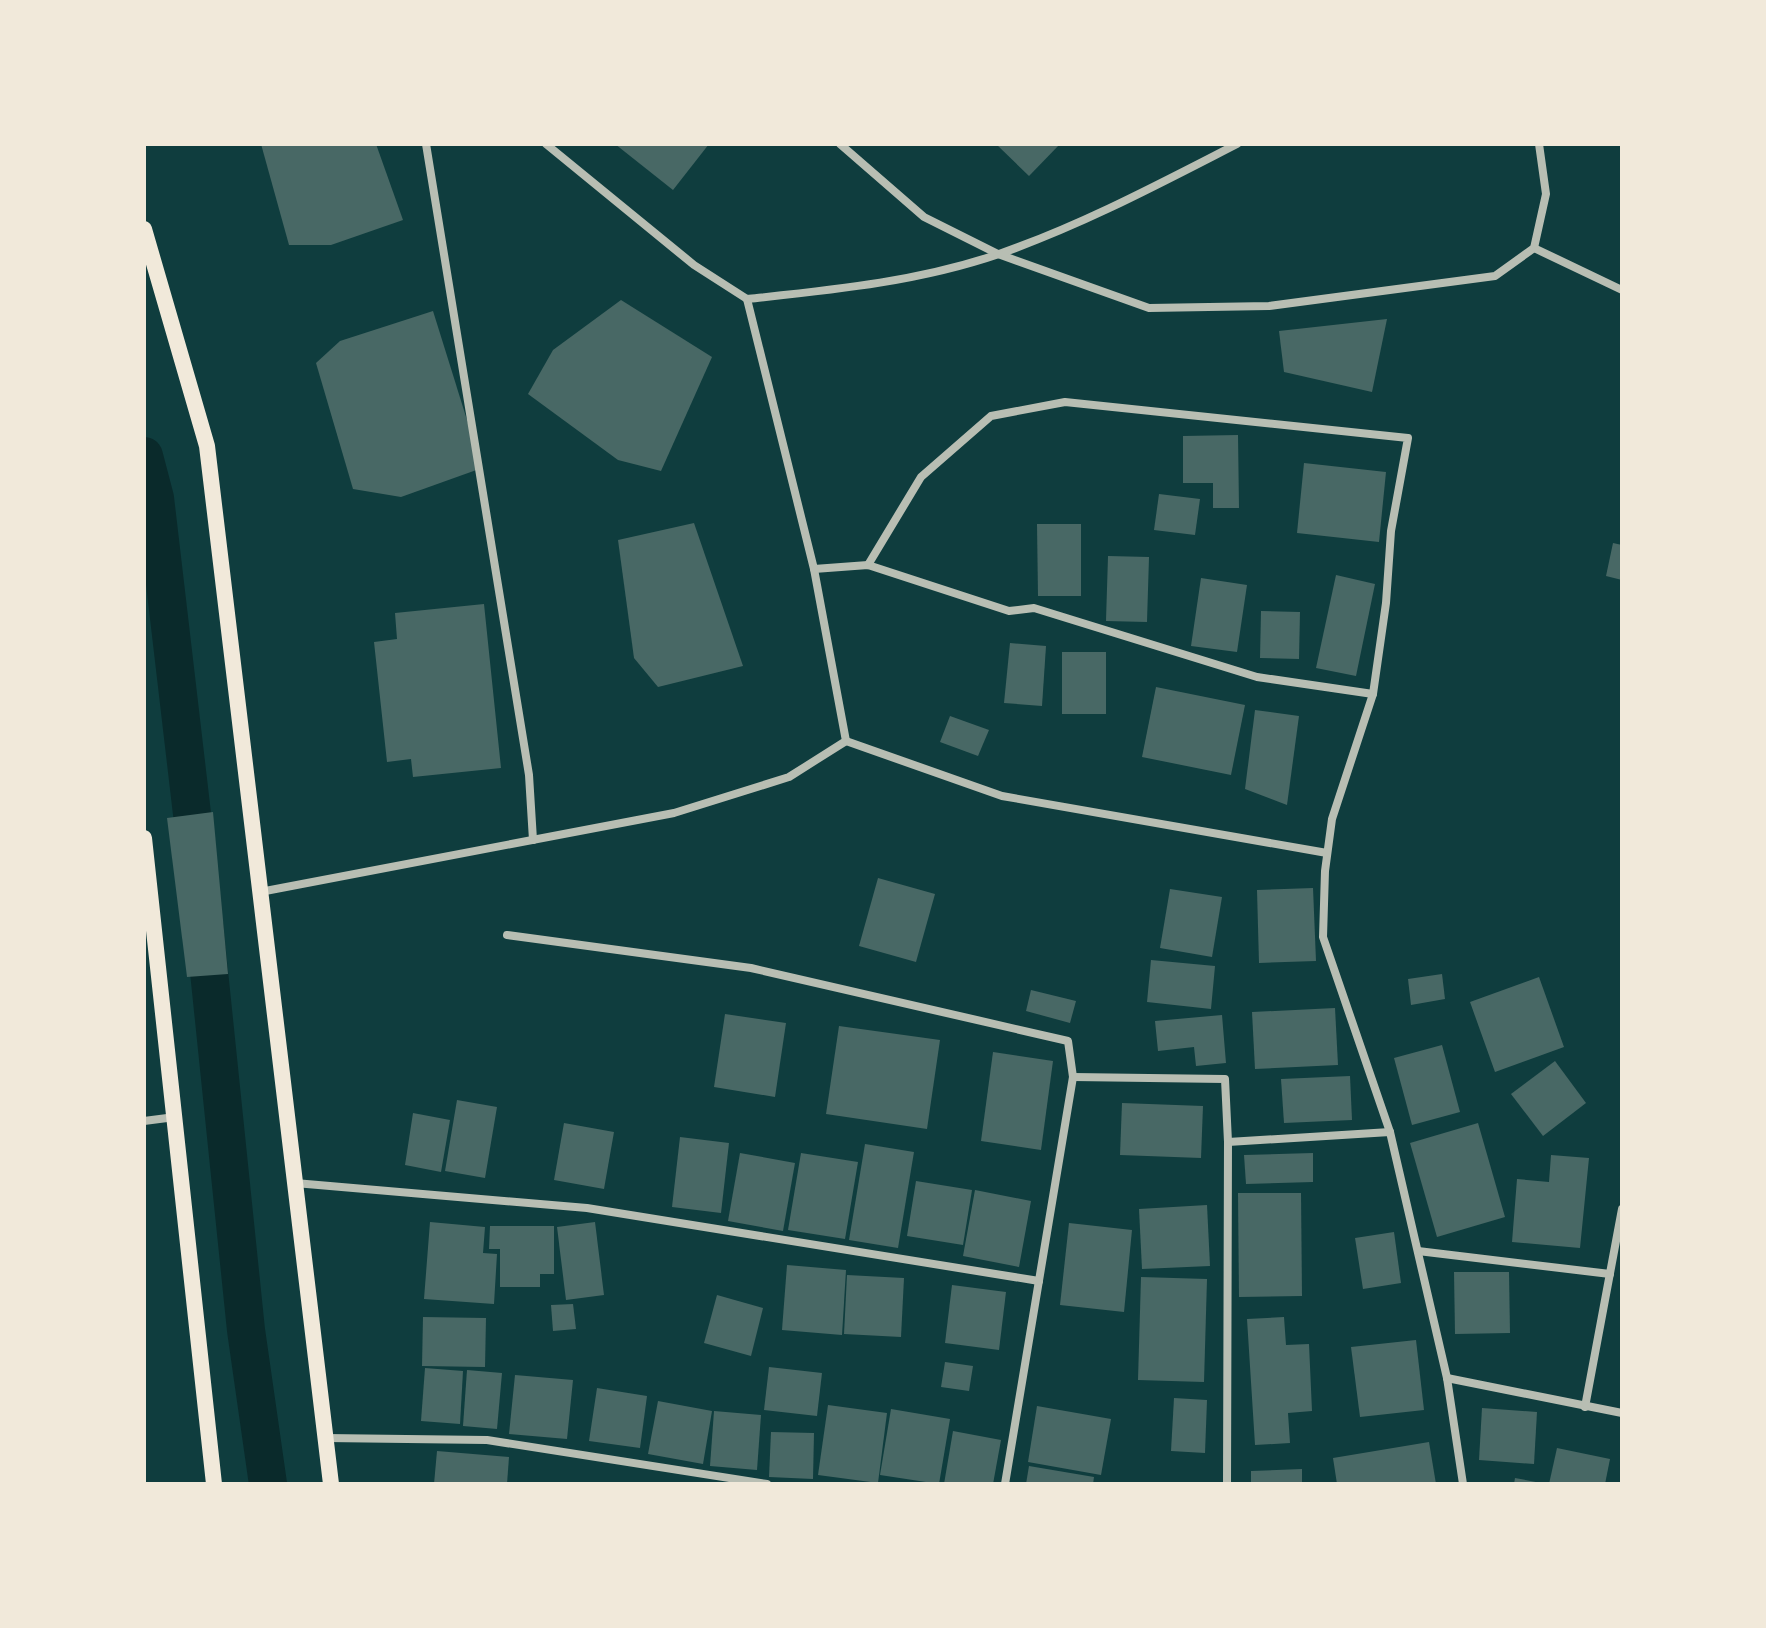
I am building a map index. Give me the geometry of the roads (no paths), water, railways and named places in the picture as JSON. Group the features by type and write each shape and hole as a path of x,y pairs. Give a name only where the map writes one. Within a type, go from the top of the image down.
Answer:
{"main road":[{"path":"144,229 207,446 331,1484"},
{"path":"144,838 214,1484"}],"street":[{"path":"426,144 529,775 533,840"},
{"path":"546,144 694,265 747,299 893,281 998,254 1116,206 1237,144"},
{"path":"840,144 924,217 998,254 1149,308 1269,306 1495,276 1534,248 1546,194 1539,144"},
{"path":"1534,248 1622,290"},
{"path":"747,299 814,569 846,741"},
{"path":"868,565 921,477 991,416 1065,402 1408,438 1391,531 1386,603 1373,694 1332,819 1323,937 1390,1132 1447,1378 1463,1484"},
{"path":"814,569 868,565 1009,611 1034,608 1257,677 1373,694"},
{"path":"259,892 688,809 789,777 846,741"},
{"path":"846,741 1002,796 1327,853"},
{"path":"507,935 751,968 1068,1041 1073,1077 1005,1484"},
{"path":"1073,1077 1225,1079 1228,1142 1227,1484"},
{"path":"144,1121 175,1117"},
{"path":"1228,1142 1390,1132"},
{"path":"294,1183 587,1208 1039,1281"},
{"path":"1585,1407 1622,1209"},
{"path":"1418,1251 1610,1274"},
{"path":"1447,1378 1622,1413"},
{"path":"326,1438 487,1440 767,1484"}],"waterway":[{"path":"144,456 155,498 198,865"},
{"path":"204,923 246,1330 268,1484"}]}
